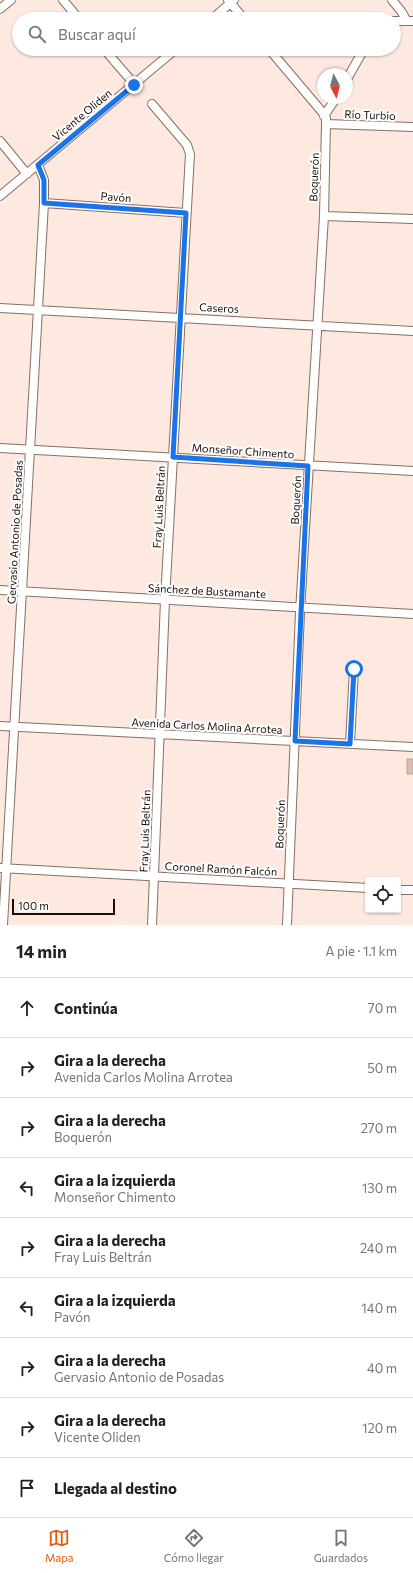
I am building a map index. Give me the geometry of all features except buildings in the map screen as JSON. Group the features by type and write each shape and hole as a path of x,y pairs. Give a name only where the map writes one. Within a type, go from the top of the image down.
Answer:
{"street":[{"path":"0,9 11,0"},
{"path":"63,0 73,12"},
{"path":"392,0 410,21"},
{"path":"219,12 231,1 239,12"},
{"path":"110,56 134,85"},
{"name":"Vicente Oliden","path":"0,196 168,56"},
{"name":"Boquerón","path":"275,56 324,116 326,124 324,216 308,466 287,925"},
{"path":"353,68 360,56"},
{"name":"Fray Luis Beltrán","path":"152,104 180,135 189,149 165,600 152,925"},
{"path":"324,116 332,104"},
{"name":"Río Turbio","path":"326,124 413,127"},
{"path":"0,142 27,174"},
{"name":"Gervasio Antonio de Posadas","path":"3,925 3,869 14,727 44,203 44,180 38,165"},
{"name":"Pavón","path":"44,203 186,213"},
{"path":"324,216 413,219"},
{"name":"Caseros","path":"0,308 413,331"},
{"name":"Monseñor Chimento","path":"0,448 413,471"},
{"name":"Sánchez de Bustamante","path":"0,590 413,614"},
{"path":"350,744 354,669"},
{"name":"Avenida Carlos Molina Arrotea","path":"0,726 413,747"},
{"name":"Coronel Ramón Falcón","path":"3,869 365,888"},
{"path":"401,890 413,890"}],"route":[{"path":"134,85 38,165 44,180 44,203 186,213 173,457 308,466 295,741 350,744 354,669"}]}
